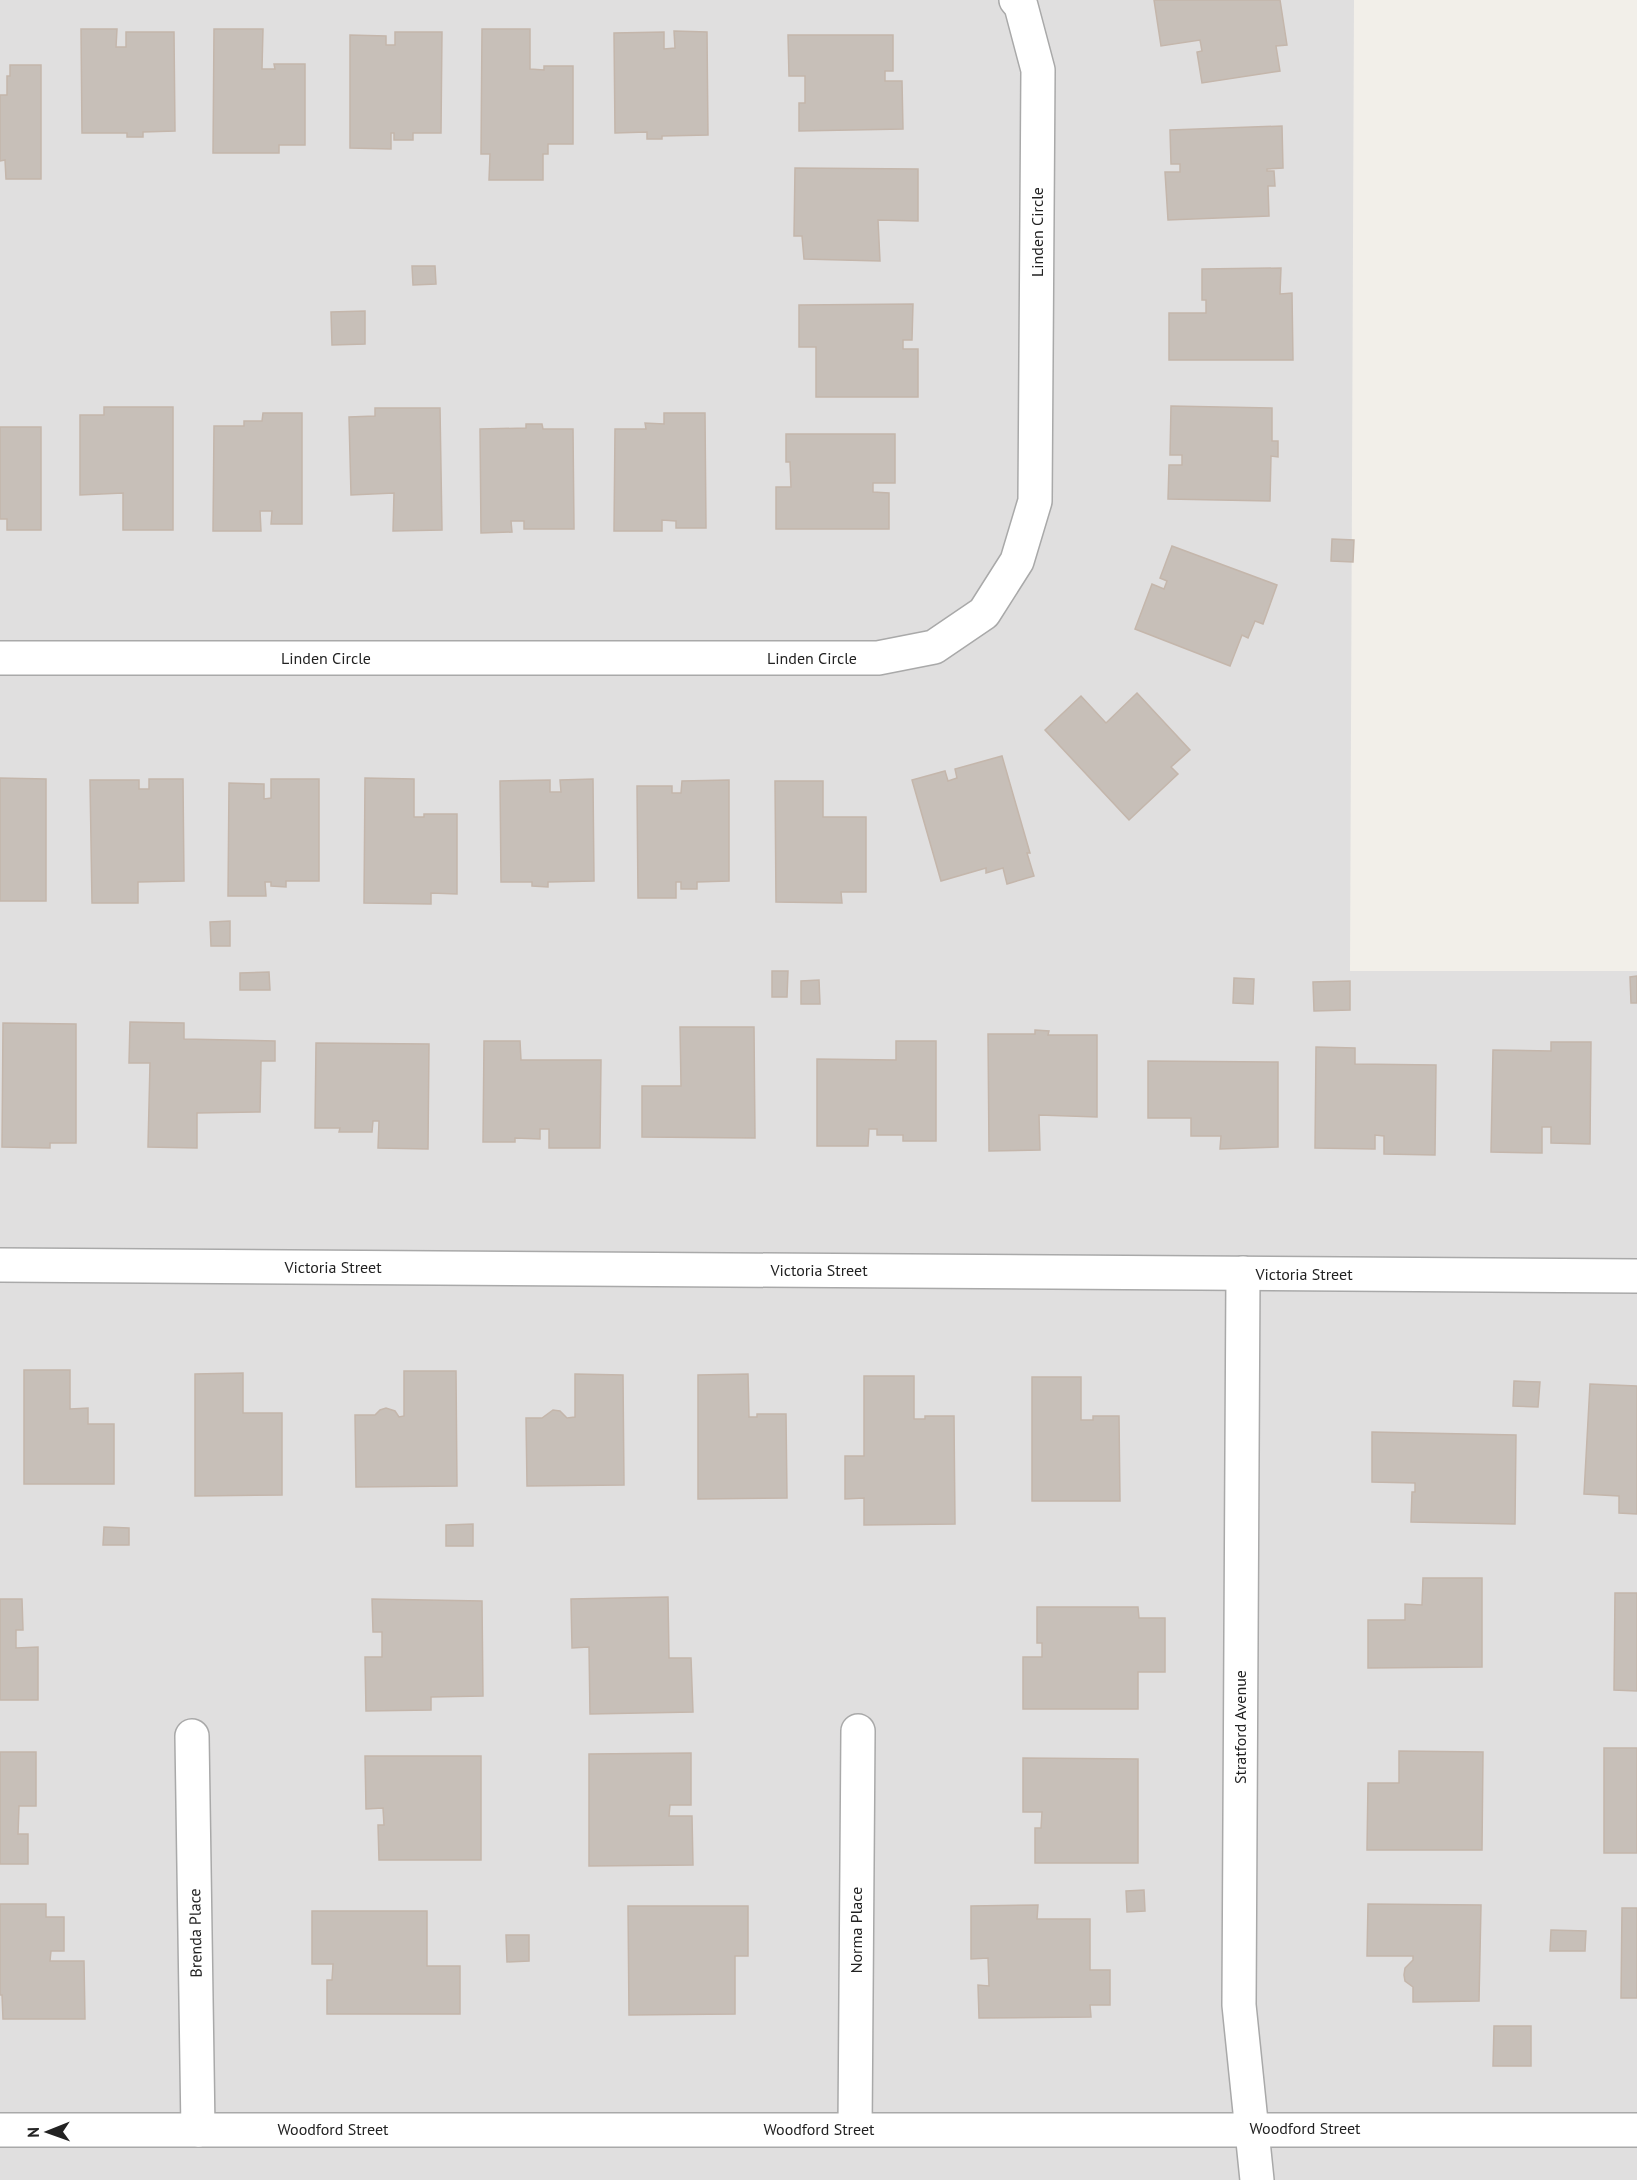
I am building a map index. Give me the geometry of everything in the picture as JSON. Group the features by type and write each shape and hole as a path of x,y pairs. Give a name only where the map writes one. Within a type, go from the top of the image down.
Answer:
{"street":[{"name":"Linden Circle","path":"0,658 878,658 934,646 984,613 1017,561 1035,501 1038,70 1021,6 1016,0"},
{"name":"Victoria Street","path":"0,1265 1637,1276"},
{"name":"Stratford Avenue","path":"1243,1273 1239,2005 1257,2180"},
{"name":"Norma Place","path":"855,2129 858,1731"},
{"name":"Brenda Place","path":"192,1736 198,2130"},
{"name":"Woodford Street","path":"0,2130 1252,2128 1637,2130"}],"shaded area":[{"path":"0,0 1354,0 1350,971 1637,971 1637,2180 0,2180"}],"building":[{"path":"1154,0 1280,0 1287,45 1276,46 1280,71 1202,83 1197,52 1202,51 1200,40 1161,46"},
{"path":"81,29 117,29 116,47 126,47 126,32 174,32 175,131 143,132 143,137 127,137 127,133 82,133"},
{"path":"214,29 263,29 262,69 275,69 274,64 305,64 305,145 279,145 279,153 213,153"},
{"path":"482,29 530,29 530,69 544,70 544,66 573,66 573,144 548,144 548,154 543,154 543,180 489,180 490,154 481,154"},
{"path":"674,31 707,32 708,135 662,136 662,139 647,139 647,132 615,133 614,33 664,32 664,49 675,48"},
{"path":"395,32 442,32 441,133 413,133 413,140 394,140 394,133 391,133 391,149 350,148 350,35 386,36 386,45 395,45"},
{"path":"788,35 893,35 893,71 885,71 885,81 902,81 903,129 799,131 799,103 805,103 805,76 789,76"},
{"path":"10,65 41,65 41,179 6,179 5,160 0,161 0,95 7,95 7,76 10,76"},
{"path":"1282,126 1283,168 1267,169 1267,171 1274,171 1275,186 1268,186 1269,216 1168,220 1165,172 1180,172 1180,164 1171,164 1170,130"},
{"path":"795,168 918,169 918,221 878,220 880,261 804,259 802,236 794,236"},
{"path":"412,266 435,266 436,284 413,285"},
{"path":"1281,268 1280,294 1292,293 1293,360 1169,360 1169,313 1206,313 1206,300 1202,300 1202,269"},
{"path":"913,304 912,340 903,340 903,349 918,349 918,397 816,397 816,347 799,347 799,305"},
{"path":"365,311 365,344 332,345 331,312"},
{"path":"1171,406 1272,408 1272,441 1278,441 1278,457 1271,456 1270,501 1168,499 1169,465 1182,465 1182,455 1170,455"},
{"path":"104,407 173,407 173,530 123,530 123,493 80,495 80,415 104,415"},
{"path":"375,408 440,408 442,530 393,531 394,493 351,495 349,417 375,416"},
{"path":"263,413 302,413 302,524 271,524 272,511 260,511 261,531 213,531 214,426 244,426 244,421 262,421"},
{"path":"664,413 705,413 706,528 676,528 676,521 662,520 662,531 614,531 615,429 646,429 645,423 664,424"},
{"path":"526,424 542,424 543,429 573,429 574,529 524,529 524,521 511,521 512,532 481,533 480,429 526,428"},
{"path":"0,427 41,427 41,530 7,530 7,519 0,519"},
{"path":"786,434 895,434 895,483 873,483 873,492 889,493 889,529 776,529 776,487 791,487 790,462 786,462"},
{"path":"1332,539 1354,540 1353,562 1331,561"},
{"path":"1172,546 1277,585 1263,624 1255,621 1248,638 1242,635 1230,666 1135,629 1152,584 1164,589 1167,581 1160,578"},
{"path":"1137,693 1190,750 1171,767 1178,774 1129,820 1045,730 1081,696 1106,723"},
{"path":"1002,756 1030,853 1027,853 1034,876 1007,884 1003,868 986,873 986,868 941,881 912,780 945,771 948,781 957,778 955,769"},
{"path":"0,778 46,779 46,901 0,901"},
{"path":"365,778 414,779 414,817 424,817 424,814 457,814 457,894 431,893 431,904 364,903"},
{"path":"149,779 183,779 184,881 138,882 138,903 92,903 90,780 139,780 139,789 149,789"},
{"path":"271,779 319,779 319,881 286,881 286,887 271,886 271,882 265,882 266,896 228,896 229,783 264,784 264,799 271,798"},
{"path":"593,779 594,881 548,882 548,887 532,886 532,882 501,882 500,781 550,780 550,792 561,792 560,780"},
{"path":"729,780 729,881 697,882 697,889 681,889 681,882 676,882 676,898 638,898 637,786 672,786 672,793 681,793 682,781"},
{"path":"775,781 823,781 823,817 866,817 866,892 841,892 842,903 776,902"},
{"path":"230,921 230,946 211,946 210,922"},
{"path":"772,971 788,971 787,997 772,997"},
{"path":"269,972 270,990 240,990 240,973"},
{"path":"1637,976 1637,1003 1631,1003 1630,977"},
{"path":"1234,978 1254,979 1253,1004 1233,1003"},
{"path":"819,980 820,1004 801,1004 801,981"},
{"path":"1350,981 1350,1010 1314,1011 1313,982"},
{"path":"130,1022 184,1023 184,1039 275,1041 275,1061 261,1061 260,1112 197,1113 197,1148 148,1147 150,1063 129,1063"},
{"path":"3,1023 76,1024 76,1143 50,1143 50,1148 2,1147"},
{"path":"680,1027 754,1027 755,1138 642,1137 642,1086 681,1086"},
{"path":"1035,1030 1049,1031 1048,1035 1097,1035 1097,1117 1039,1115 1040,1150 989,1151 988,1034 1035,1034"},
{"path":"484,1041 520,1041 521,1060 601,1060 600,1148 549,1148 549,1129 540,1129 540,1139 515,1138 515,1142 483,1142"},
{"path":"896,1041 936,1041 936,1141 903,1141 903,1135 877,1135 877,1129 869,1129 868,1146 817,1146 817,1059 896,1060"},
{"path":"1551,1042 1591,1042 1590,1144 1551,1143 1551,1127 1542,1127 1542,1153 1491,1152 1493,1050 1551,1051"},
{"path":"316,1043 429,1044 428,1149 378,1148 379,1121 373,1121 372,1132 339,1132 340,1128 315,1128"},
{"path":"1316,1047 1355,1048 1355,1064 1436,1065 1435,1155 1384,1154 1384,1136 1375,1135 1375,1149 1315,1148"},
{"path":"1148,1061 1278,1062 1278,1147 1220,1149 1221,1136 1191,1136 1191,1118 1148,1118"},
{"path":"24,1370 70,1370 70,1409 88,1408 88,1424 114,1424 114,1484 24,1484"},
{"path":"404,1371 456,1371 457,1486 356,1487 355,1415 375,1415 386,1408 395,1411 399,1417 404,1416"},
{"path":"243,1373 243,1413 282,1413 282,1495 195,1496 195,1374"},
{"path":"575,1374 623,1375 624,1485 527,1486 526,1418 542,1418 553,1410 560,1411 567,1418 575,1417"},
{"path":"748,1374 749,1417 757,1417 757,1414 786,1414 787,1498 698,1499 698,1375"},
{"path":"864,1376 914,1376 914,1419 925,1419 925,1416 954,1416 955,1524 864,1525 864,1498 845,1499 845,1456 864,1456"},
{"path":"1032,1377 1081,1377 1081,1420 1093,1420 1093,1416 1119,1416 1120,1501 1032,1501"},
{"path":"1514,1381 1540,1382 1538,1407 1513,1406"},
{"path":"1590,1384 1637,1386 1637,1514 1619,1513 1619,1496 1584,1494"},
{"path":"1372,1432 1516,1435 1515,1524 1411,1522 1412,1492 1415,1492 1415,1483 1372,1482"},
{"path":"473,1524 473,1546 446,1546 446,1525"},
{"path":"104,1527 129,1528 129,1545 103,1545"},
{"path":"1423,1578 1482,1578 1482,1667 1368,1668 1368,1620 1405,1620 1405,1604 1422,1605"},
{"path":"1615,1593 1637,1593 1637,1691 1614,1690"},
{"path":"668,1597 669,1658 691,1658 693,1712 590,1714 589,1647 572,1648 571,1599"},
{"path":"0,1599 22,1599 23,1630 16,1630 16,1648 38,1647 38,1700 0,1700"},
{"path":"372,1599 482,1601 483,1696 431,1697 431,1710 366,1711 365,1657 382,1657 382,1632 373,1632"},
{"path":"1037,1607 1138,1607 1139,1618 1165,1618 1165,1672 1138,1672 1138,1709 1023,1709 1023,1657 1042,1657 1042,1643 1037,1643"},
{"path":"1604,1748 1637,1748 1637,1853 1604,1853"},
{"path":"1399,1751 1483,1752 1482,1850 1367,1850 1368,1783 1399,1783"},
{"path":"0,1752 36,1752 36,1806 19,1806 18,1834 28,1834 28,1864 0,1864"},
{"path":"691,1753 691,1805 670,1805 669,1816 692,1816 693,1865 589,1866 589,1754"},
{"path":"365,1756 481,1756 481,1860 379,1860 378,1825 384,1825 383,1808 366,1809"},
{"path":"1023,1758 1138,1759 1138,1863 1035,1863 1035,1828 1041,1828 1042,1812 1023,1812"},
{"path":"1144,1890 1145,1911 1127,1912 1126,1891"},
{"path":"0,1904 46,1904 46,1917 64,1917 64,1951 51,1951 50,1961 84,1961 85,2019 3,2019 2,1995 0,1995"},
{"path":"1368,1904 1481,1905 1479,2001 1413,2002 1413,1987 1405,1981 1404,1975 1405,1968 1413,1960 1413,1956 1367,1956"},
{"path":"1038,1905 1037,1919 1090,1919 1090,1970 1110,1970 1110,2005 1090,2005 1091,2017 979,2018 978,1985 989,1986 988,1958 971,1959 971,1906"},
{"path":"628,1906 748,1906 748,1956 735,1956 735,2014 629,2015"},
{"path":"1622,1908 1637,1908 1637,1998 1621,1998"},
{"path":"312,1911 427,1911 427,1966 460,1966 460,2014 327,2014 327,1980 332,1980 333,1964 312,1964"},
{"path":"1551,1930 1586,1931 1585,1951 1550,1951"},
{"path":"506,1935 529,1935 529,1961 507,1962"},
{"path":"1494,2026 1531,2026 1531,2066 1493,2066"}]}
